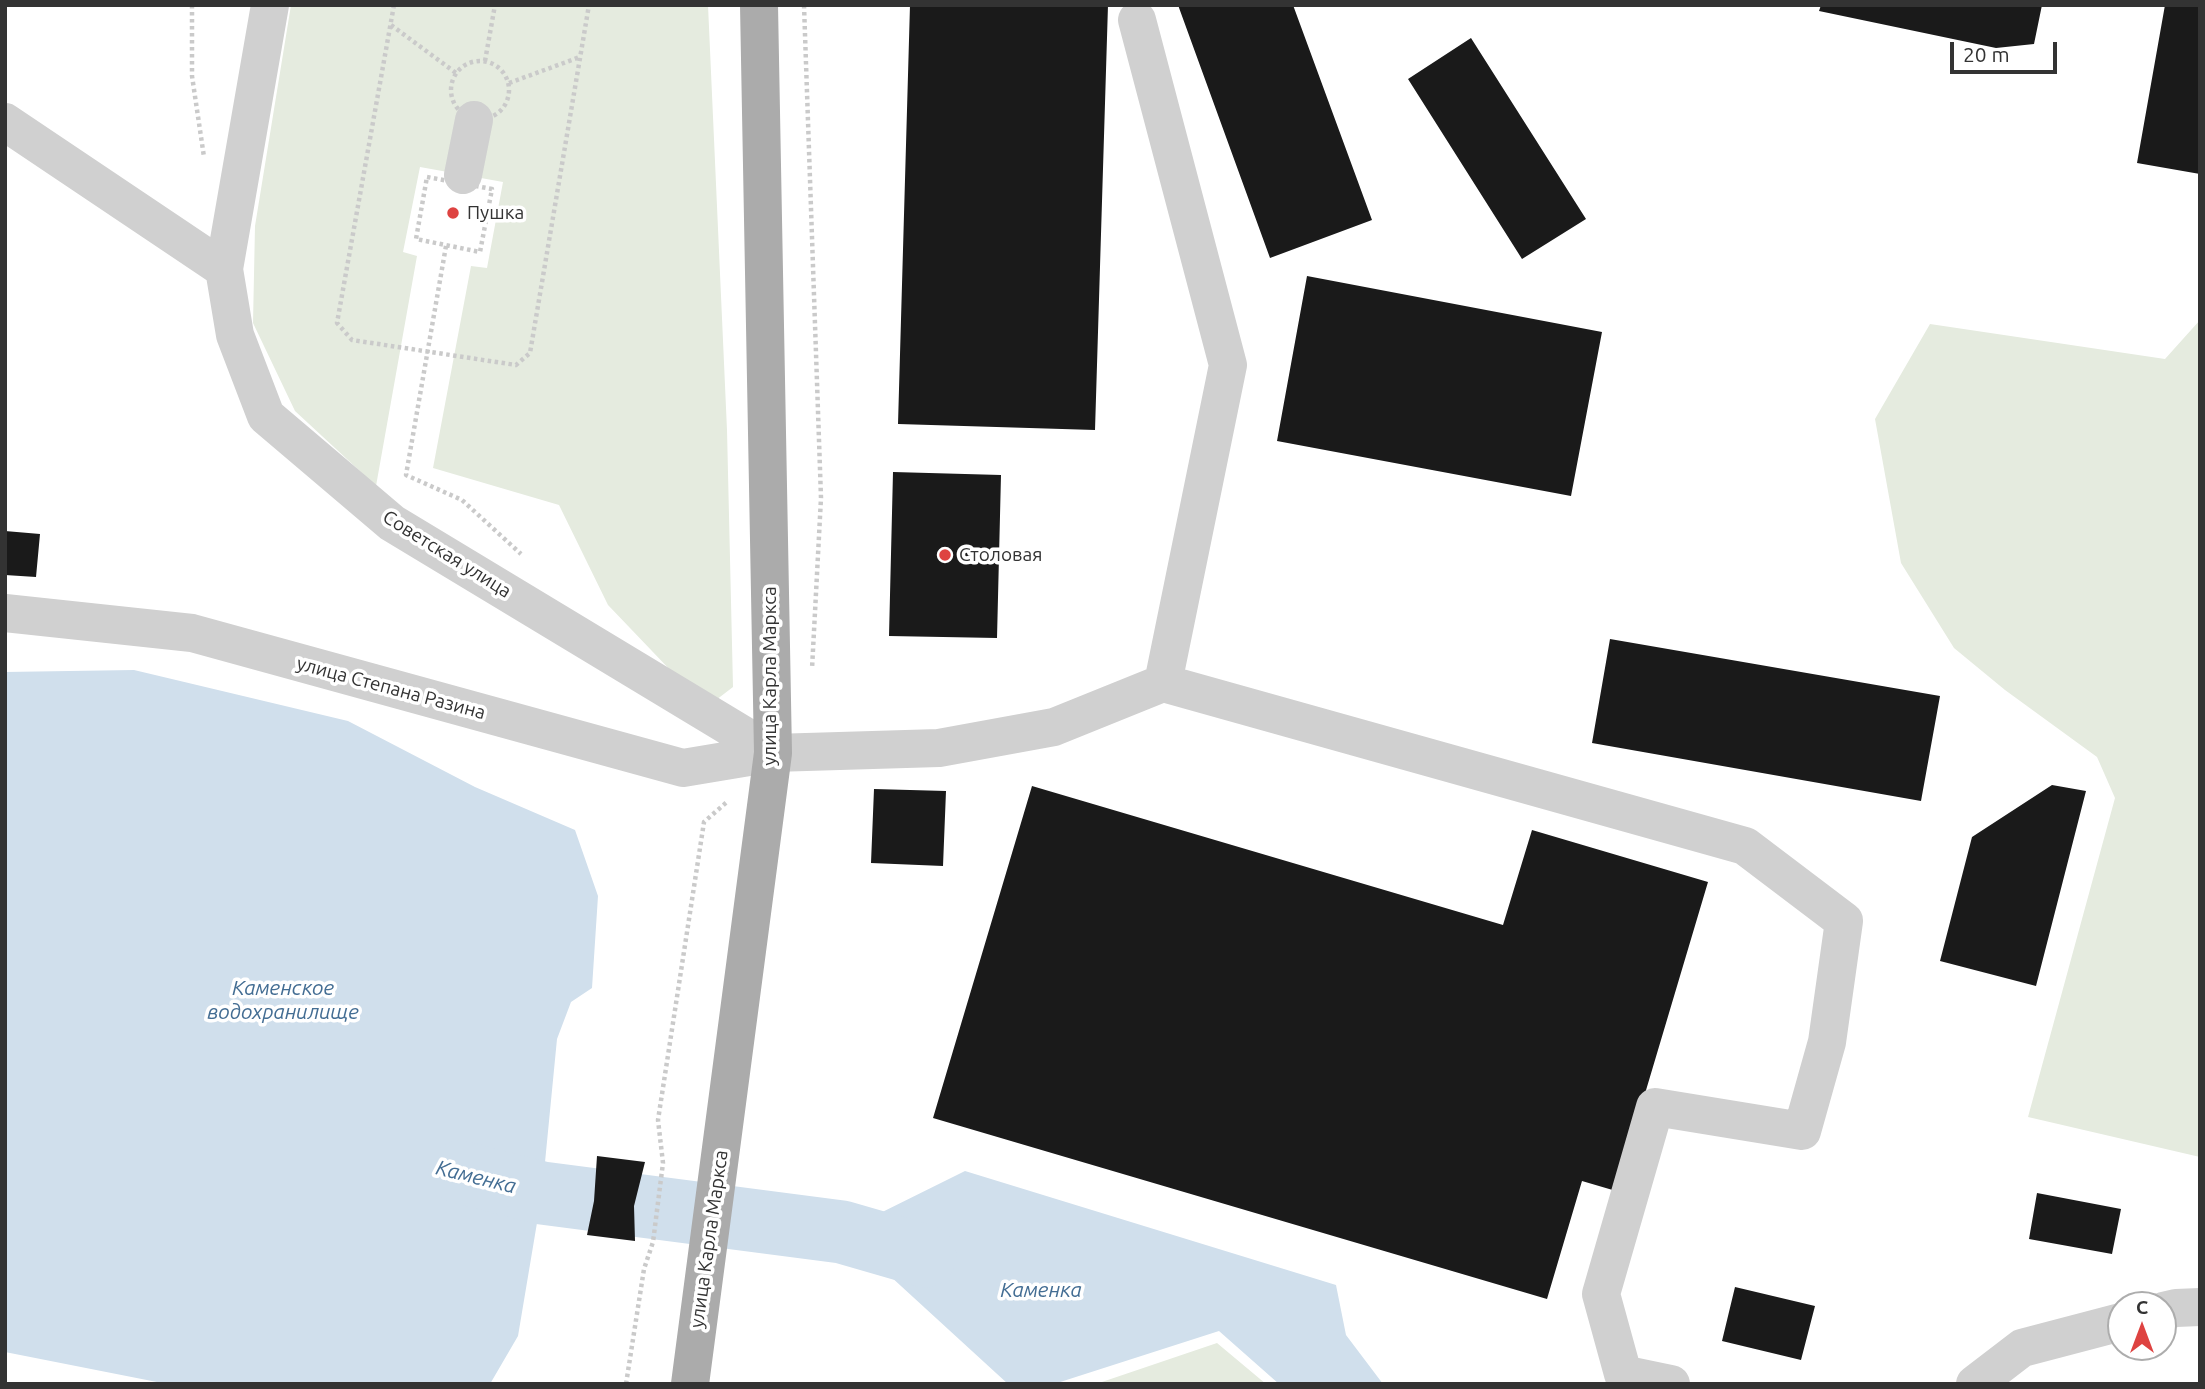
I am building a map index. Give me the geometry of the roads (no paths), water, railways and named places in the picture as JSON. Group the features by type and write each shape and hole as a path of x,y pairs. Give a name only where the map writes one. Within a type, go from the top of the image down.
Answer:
{"main road":[{"name":"улица Карла Маркса","path":"690,1384 773,753 759,5"}],"street":[{"name":"Советская улица","path":"270,5 224,269 236,335 266,416 392,523 773,753"},
{"path":"1137,20 1228,365 1163,683 1745,846 1844,921 1827,1042 1802,1131 1655,1107 1601,1294 1623,1374 1671,1384"},
{"path":"463,175 474,120"},
{"path":"5,122 224,269"},
{"name":"улица Степана Разина","path":"5,613 192,633 682,768 773,753 939,748 1054,727 1163,683"},
{"path":"2177,1307 2200,1307"},
{"path":"1975,1384 2022,1348 2107,1326"}],"water":[{"name":"Каменское водохранилище","path":"134,670 348,721 475,787 575,830 598,896 592,988 571,1002 557,1039 542,1193 518,1336 490,1384 167,1384 5,1352 5,672"},
{"name":"Каменка","path":"965,1171 1336,1285 1346,1335 1383,1384 1279,1384 1219,1331 1054,1384 1008,1384 842,1232"}],"waterway":[{"name":"Каменка","path":"460,1172 542,1193 842,1232 925,1256"}],"place":[{"name":"Пушка","path":"453,213"},
{"name":"Столовая","path":"945,555"}]}
